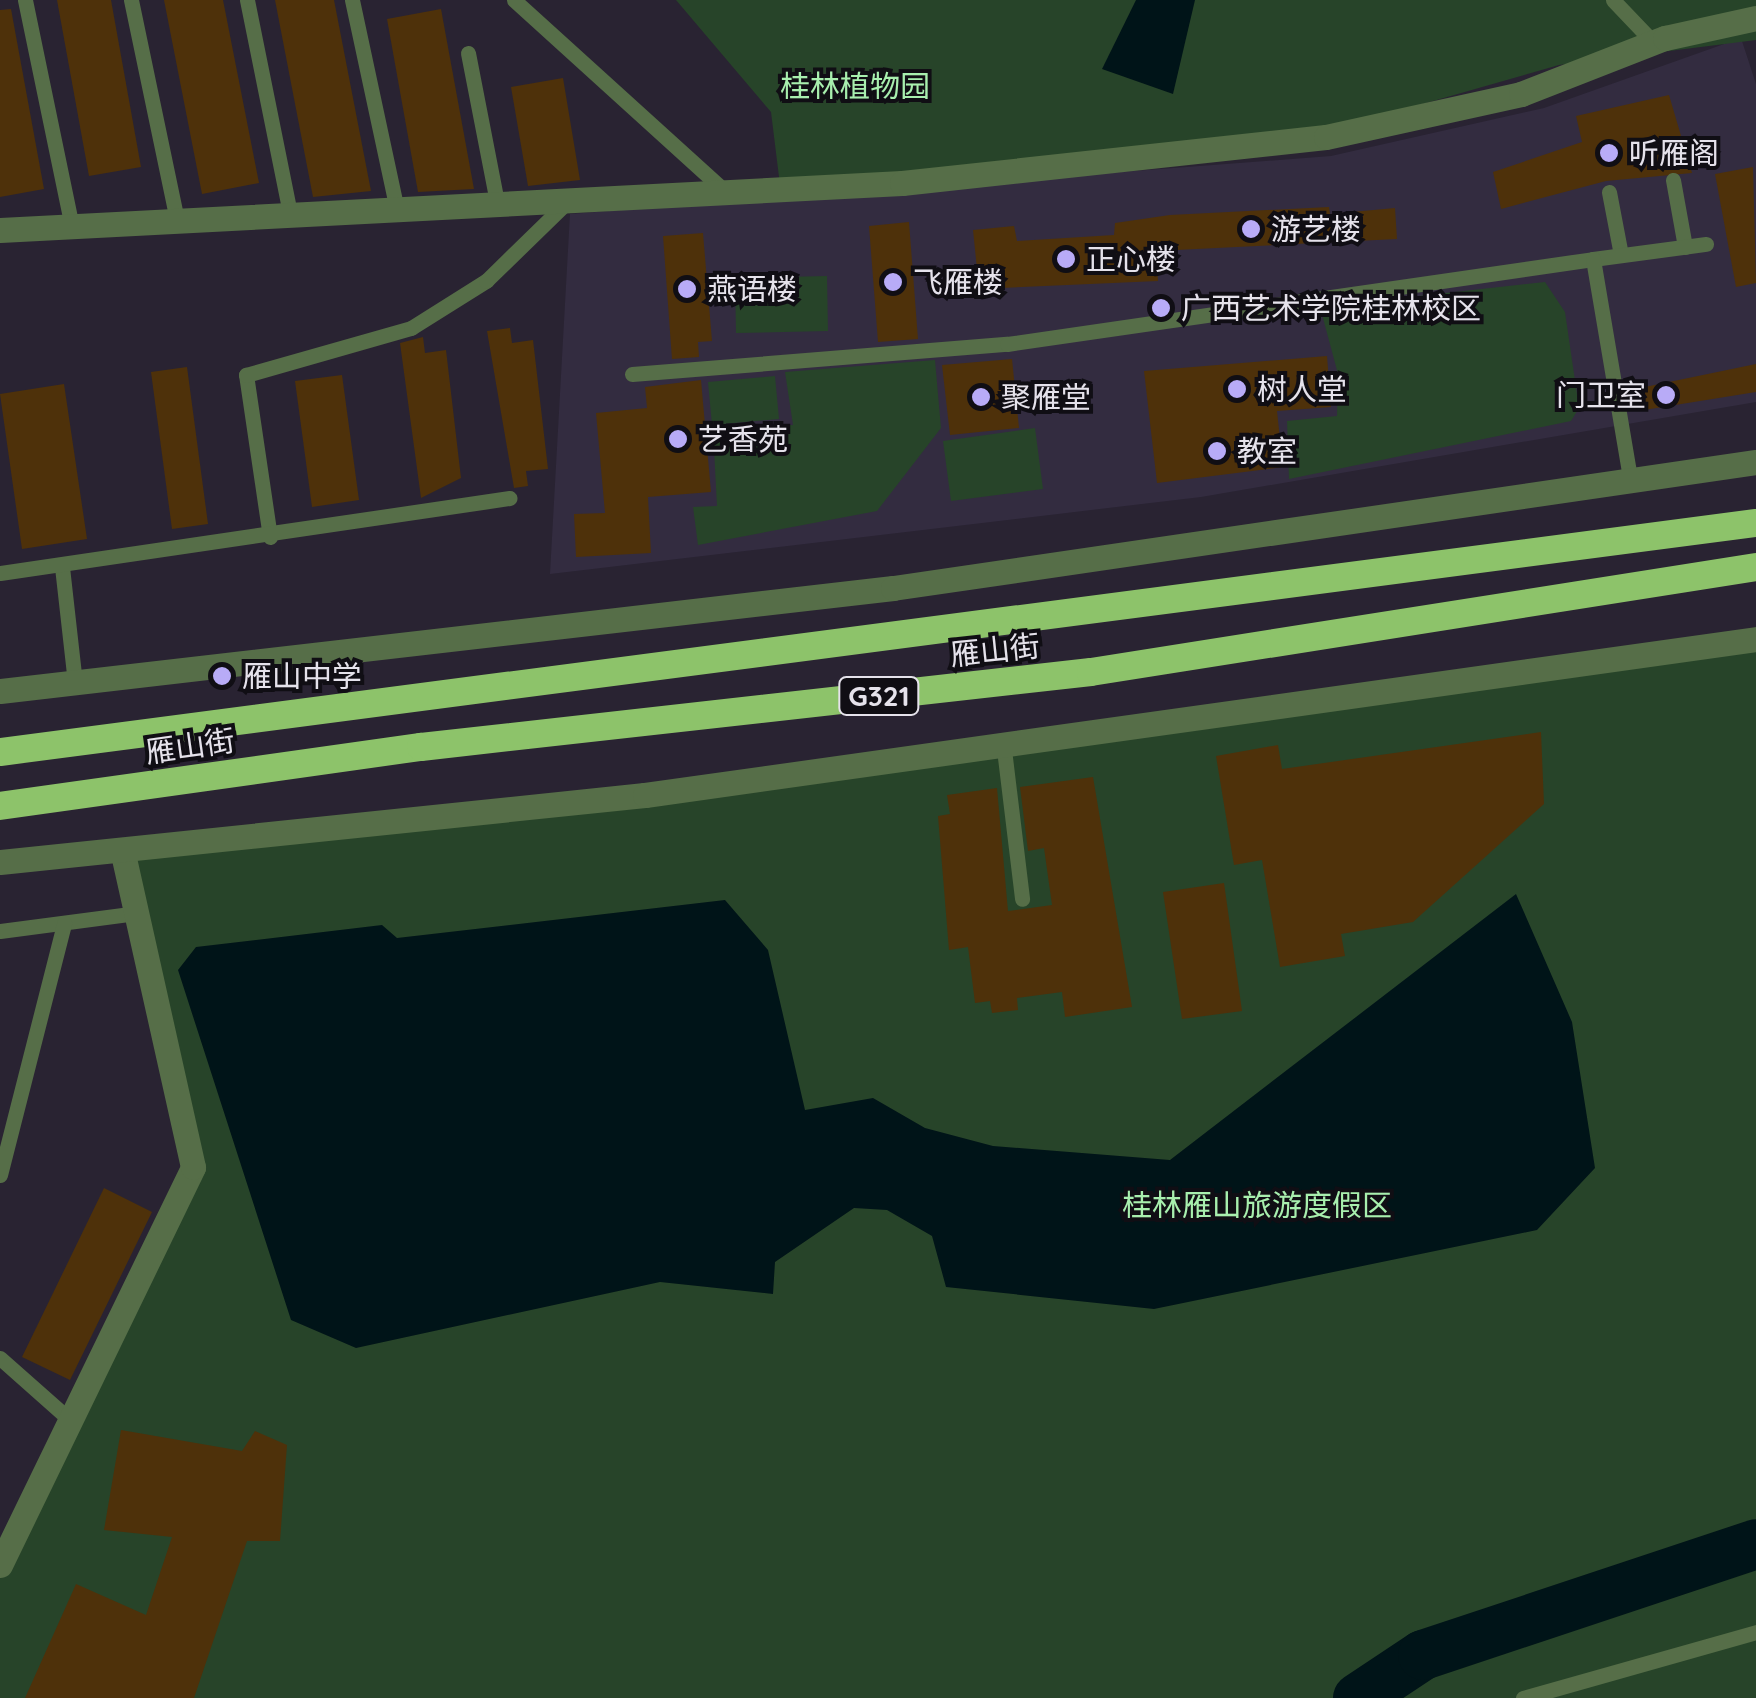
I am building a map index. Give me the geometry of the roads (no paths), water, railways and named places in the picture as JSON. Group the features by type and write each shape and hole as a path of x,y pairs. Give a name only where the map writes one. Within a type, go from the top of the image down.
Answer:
{"highway":[{"name":"雁山街","path":"0,752 1756,523"},
{"name":"雁山街","path":"0,806 421,747 1091,672 1756,567"}],"street":[{"path":"0,230 728,194 1326,137 1521,94 1654,42 1756,18"},
{"path":"0,691 893,588 1756,462"},
{"path":"0,862 122,853 644,795 1002,741 1756,639"},
{"path":"0,1565 193,1166 122,853"}],"lane":[{"path":"25,0 72,226"},
{"path":"131,0 177,220"},
{"path":"247,0 290,214"},
{"path":"352,0 397,210"},
{"path":"514,0 728,194"},
{"path":"1613,0 1654,42"},
{"path":"468,53 498,206"},
{"path":"1673,180 1685,247"},
{"path":"1609,192 1621,255"},
{"path":"270,537 246,375 411,328 486,281 566,203"},
{"path":"632,374 1008,344 1706,244"},
{"path":"1593,259 1631,483"},
{"path":"0,573 270,537 510,498"},
{"path":"62,567 75,682"},
{"path":"1002,741 1022,898"},
{"path":"0,931 136,914"},
{"path":"0,1174 64,923"},
{"path":"0,1358 70,1420"},
{"path":"1524,1698 1756,1632"}],"waterway":[{"path":"1358,1698 1423,1655 1756,1544"}],"place":[{"name":"听雁阁","path":"1609,153"},
{"name":"游艺楼","path":"1251,229"},
{"name":"正心楼","path":"1066,259"},
{"name":"飞雁楼","path":"893,282"},
{"name":"燕语楼","path":"687,289"},
{"name":"广西艺术学院桂林校区","path":"1161,308"},
{"name":"树人堂","path":"1237,389"},
{"name":"门卫室","path":"1666,395"},
{"name":"聚雁堂","path":"981,397"},
{"name":"艺香苑","path":"678,439"},
{"name":"教室","path":"1217,451"},
{"name":"雁山中学","path":"222,676"}],"park label":[{"name":"桂林植物园","path":"855,86"},
{"name":"桂林雁山旅游度假区","path":"1257,1205"}]}
